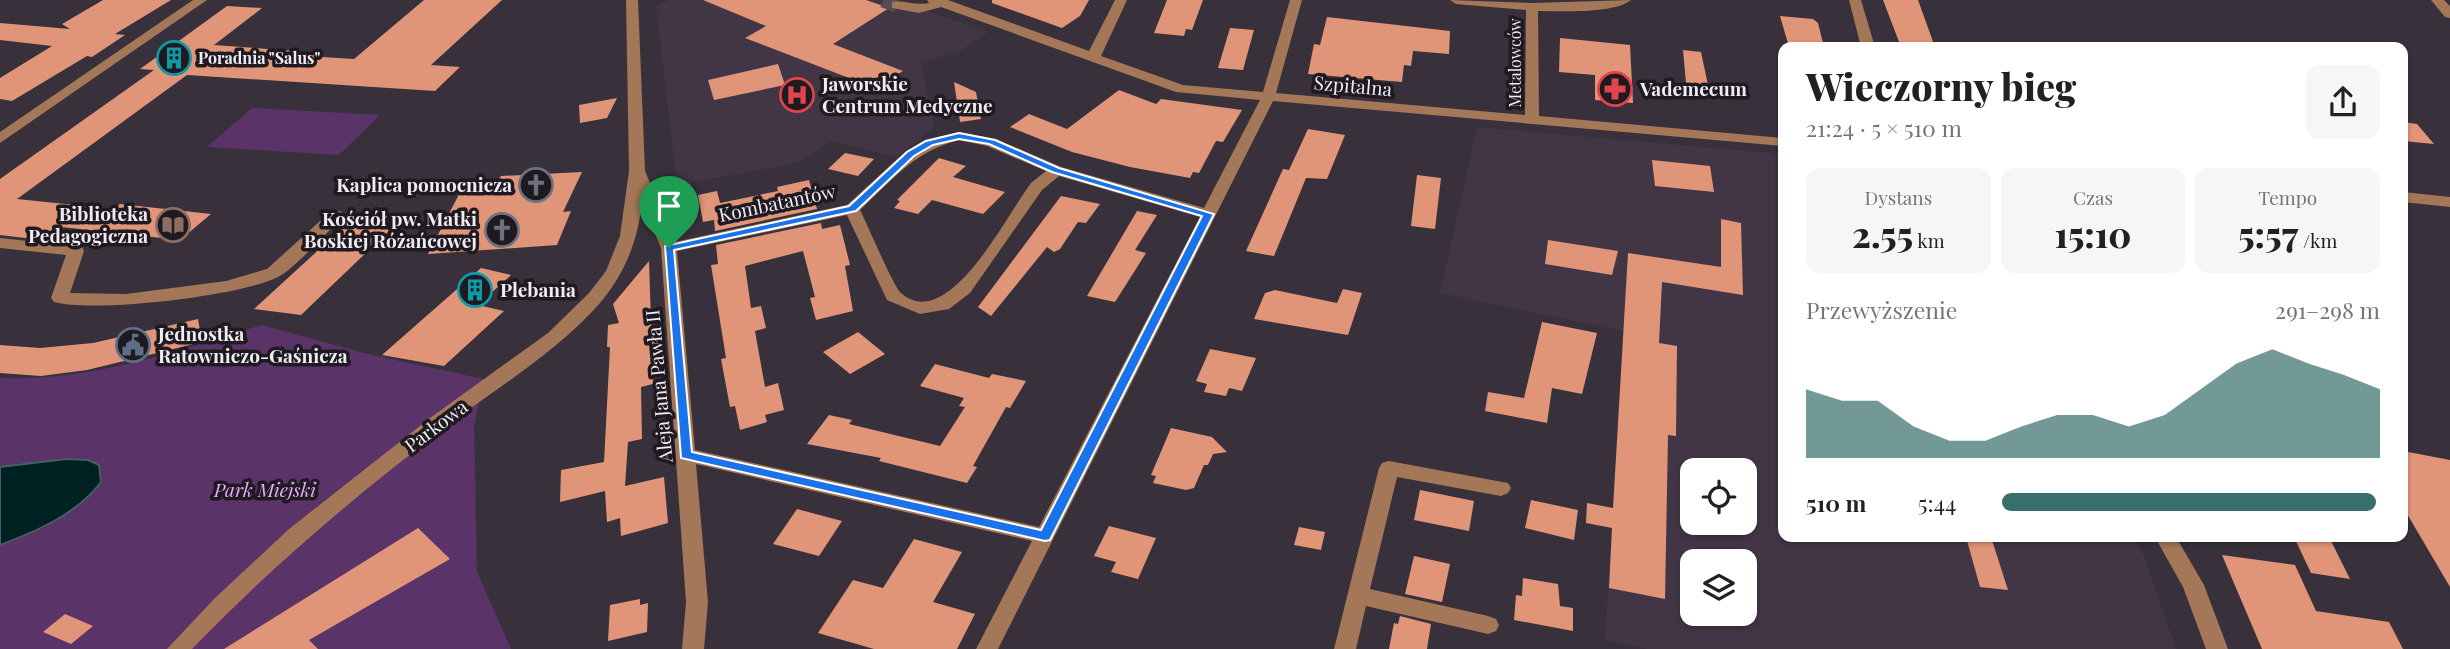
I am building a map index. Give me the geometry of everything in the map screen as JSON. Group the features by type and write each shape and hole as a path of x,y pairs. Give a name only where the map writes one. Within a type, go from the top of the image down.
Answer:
{"street":[{"path":"0,138 201,0"},
{"name":"Aleja Jana Pawła II","path":"632,0 637,172 669,248 697,602 693,649"},
{"path":"1093,58 1121,0"},
{"path":"987,649 1268,98 1296,0"},
{"name":"Metalowców","path":"1456,0 1533,7 1582,7 1625,0"},
{"path":"1855,0 1867,42"},
{"path":"2437,0 2450,14"},
{"path":"897,5 919,9 938,2"},
{"name":"Szpitalna","path":"938,2 1181,89 1778,142"},
{"name":"Metalowców","path":"1532,121 1533,7"},
{"name":"Kombatantów","path":"669,248 852,209 911,154 930,143 959,136 991,142 1056,170 1208,214"},
{"name":"Kombatantów","path":"852,209 893,296 906,306 927,310 961,296 1036,184 1056,170"},
{"name":"Parkowa","path":"178,649 295,536 445,417 559,335 589,305 614,272 632,232 637,172"},
{"path":"2408,198 2450,202"},
{"path":"0,243 76,251 60,298 126,300 226,286 273,273 336,215"},
{"path":"686,455 1045,536"},
{"path":"1345,649 1389,468 1501,488"},
{"path":"2168,542 2193,585 2217,649"},
{"path":"1358,595 1488,625"}],"shaded area":[{"name":"Jaworskie Centrum Medyczne","path":"669,0 897,0 988,32 957,53 921,62 934,127 897,157 832,141 797,163 677,185 656,6"},
{"path":"1477,127 1778,154 1778,542 2136,542 2144,556 2176,649 1648,649 1605,640 1624,331 1440,293"},
{"path":"66,459 88,460 99,465 101,482 68,512 42,527 0,545 0,467"}],"green space":[{"path":"252,108 380,115 339,155 207,147"},
{"name":"Park Miejski","path":"262,325 368,354 484,379 474,427 477,572 511,649 0,649 0,378 34,378 100,370 166,354"}],"building":[{"path":"103,0 171,0 115,34 125,35 92,57 87,56 12,101 0,99 0,78 52,46 0,40 0,23 70,29 62,24"},
{"path":"424,0 502,0 431,65 460,67 435,91 187,75 17,199 114,209 120,204 211,214 180,240 61,227 43,240 0,235 0,179 154,70 140,69 227,6 262,8 214,45 296,51 290,55 354,59"},
{"path":"703,0 866,0 889,8 833,44 903,71 875,88 745,38 766,26"},
{"path":"992,0 1089,0 1080,16 1062,28 992,3"},
{"path":"1167,0 1203,0 1192,30 1186,29 1184,36 1154,33"},
{"path":"1883,0 1918,0 1933,42 1899,42"},
{"path":"1780,16 1813,19 1818,23 1823,42 1788,42"},
{"path":"1327,17 1450,31 1449,54 1413,51 1411,66 1404,65 1402,82 1308,74 1314,44 1320,45"},
{"path":"1230,28 1254,30 1243,70 1218,68"},
{"path":"1560,38 1630,45 1633,103 1595,100 1595,75 1559,72"},
{"path":"1683,50 1701,52 1708,85 1686,83"},
{"path":"778,64 785,85 714,100 708,80"},
{"path":"954,82 976,92 981,119 960,122"},
{"path":"1119,90 1156,104 1161,99 1242,110 1223,142 1216,141 1199,173 1193,172 1190,178 1130,167 1072,152 1010,127 1029,114 1067,129"},
{"path":"617,98 607,118 580,123 579,105"},
{"path":"2408,123 2417,124 2434,144 2408,141"},
{"path":"1308,129 1345,135 1327,179 1306,178 1274,256 1246,251 1283,169 1289,170"},
{"path":"845,153 874,159 858,176 828,169"},
{"path":"939,158 966,166 953,177 1005,192 983,214 932,200 918,214 894,208 900,201 897,200"},
{"path":"1652,160 1710,166 1714,192 1655,186"},
{"path":"582,172 563,212 571,211 557,245 428,254 467,179 497,182 501,176"},
{"path":"1417,175 1441,178 1435,229 1411,226"},
{"path":"809,180 817,209 715,231 714,220 703,222 698,195 717,191 720,203 778,191 777,187"},
{"path":"1061,196 1100,204 1086,223 1078,222 1060,249 1054,252 1047,247 991,316 978,307"},
{"path":"1137,211 1157,215 1135,250 1146,253 1115,302 1087,296"},
{"path":"1721,219 1741,223 1743,295 1662,282 1659,343 1677,346 1676,436 1668,435 1665,599 1609,588 1612,528 1586,523 1587,503 1613,508 1628,253 1721,267"},
{"path":"348,223 392,228 301,315 254,309"},
{"path":"821,223 822,229 840,225 850,265 845,266 853,311 816,320 810,298 815,297 803,251 745,266 751,308 761,306 766,328 755,331 765,387 778,383 784,410 765,415 767,422 740,430 735,406 730,407 721,359 726,358 711,265 718,264 716,245"},
{"path":"1548,240 1618,251 1612,275 1545,264"},
{"path":"649,261 653,384 641,387 642,439 628,442 625,486 664,477 668,523 621,536 620,518 607,522 605,491 560,502 561,470 604,462 610,347 607,347 608,325 619,323 613,304"},
{"path":"481,268 511,275 478,305 504,311 444,366 382,355"},
{"path":"1343,289 1362,293 1348,335 1254,319 1265,293 1275,290 1337,303"},
{"path":"198,319 202,342 87,370 41,376 0,373 0,345 40,348 93,343"},
{"path":"1542,322 1597,333 1582,394 1552,388 1547,423 1485,411 1488,392 1524,398"},
{"path":"858,332 885,354 850,374 823,352"},
{"path":"1210,349 1256,358 1242,391 1229,388 1226,396 1204,392 1207,384 1196,381"},
{"path":"935,364 989,378 992,374 1026,381 1010,408 1006,407 973,466 977,467 967,483 879,461 881,458 807,444 829,415 852,420 849,424 940,446 965,407 959,406 964,398 920,386"},
{"path":"1171,428 1212,437 1227,452 1213,454 1208,465 1204,465 1194,488 1186,490 1153,483 1156,476 1151,475"},
{"path":"2408,452 2450,460 2450,587 2408,516"},
{"path":"1420,490 1474,501 1469,531 1414,520"},
{"path":"1531,500 1578,510 1574,540 1525,528"},
{"path":"797,509 842,521 819,556 773,544"},
{"path":"1109,526 1156,538 1138,579 1111,572 1116,562 1094,556"},
{"path":"1299,527 1325,532 1321,550 1294,545"},
{"path":"418,528 450,559 309,640 318,649 224,649"},
{"path":"914,539 962,552 933,602 975,614 957,649 874,649 818,633 853,580 883,588"},
{"path":"1967,542 1993,542 2008,590 1980,587"},
{"path":"2296,542 2332,542 2350,579 2311,573"},
{"path":"2222,555 2295,565 2316,611 2389,622 2403,649 2262,649"},
{"path":"1414,556 1450,564 1442,602 1405,594"},
{"path":"1523,578 1558,584 1560,606 1573,608 1573,631 1514,620 1516,595 1522,596"},
{"path":"640,599 640,605 648,603 647,632 608,641 610,605"},
{"path":"65,614 93,626 71,644 43,632"},
{"path":"1400,616 1431,624 1427,649 1389,649 1394,623 1398,624"}],"tunnel":[{"path":"883,0 897,5"}],"place":[{"name":"Poradnia \"Salus\"","path":"174,58"},
{"name":"Vademecum","path":"1615,89"},
{"name":"Jaworskie Centrum Medyczne","path":"797,95"},
{"name":"Kaplica pomocnicza","path":"536,185"},
{"name":"Biblioteka Pedagogiczna","path":"173,225"},
{"name":"Kościół pw. Matki Boskiej Różańcowej","path":"502,230"},
{"name":"Plebania","path":"475,290"},
{"name":"Jednostka Ratowniczo-Gaśnicza","path":"133,345"}],"route":[{"path":"959,136 991,142 1056,170 1208,214 1045,536 686,455 669,248 852,209 911,154 930,143 959,136"}]}
